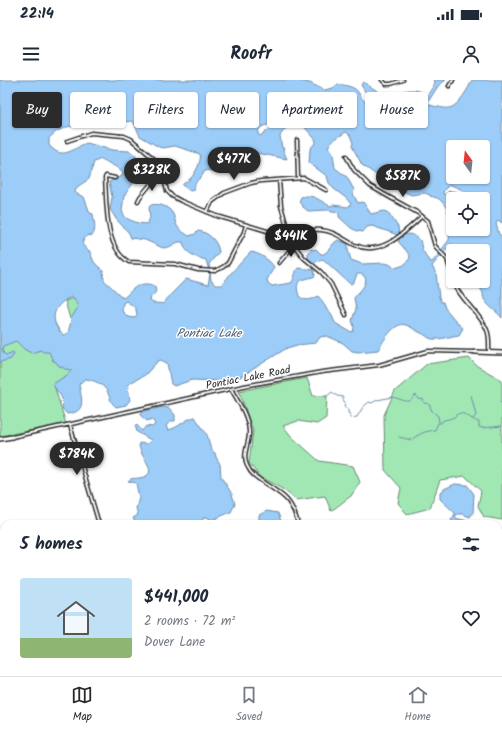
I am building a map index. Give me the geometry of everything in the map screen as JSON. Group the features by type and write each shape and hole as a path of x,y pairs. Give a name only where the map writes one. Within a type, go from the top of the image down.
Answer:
{"street":[{"path":"382,80 386,84 391,84 403,80"},
{"path":"449,86 454,80"},
{"path":"67,142 90,133 124,136 160,164 167,191 172,196 207,212 284,236 292,236 312,229 323,230 337,234 356,245 370,248 383,246 397,238 422,216"},
{"path":"297,140 298,178"},
{"path":"346,156 354,170 370,186 422,216 430,224 435,246 446,260"},
{"path":"138,201 152,182 157,178 163,178 171,170 172,164 169,162 160,164"},
{"path":"115,178 106,176 105,178 108,217 112,242 123,259 129,262 175,264 198,270 219,270 228,263 246,225"},
{"path":"207,212 209,206 217,198 232,190 261,181 304,178 326,190"},
{"path":"279,180 281,206 294,246 304,258 321,272 331,284 346,316"},
{"path":"279,263 294,246"},
{"path":"456,288 486,328 489,338 489,352"},
{"name":"Pontiac Lake Road","path":"0,439 230,389 322,372 379,365 428,351 502,353"},
{"path":"230,389 243,412 249,427 245,452 246,466 252,474 281,493 287,499 294,510 297,520"},
{"path":"70,425 98,520"}],"green space":[{"path":"0,92 25,271 64,339 76,379 54,385 66,424 0,436"},
{"path":"76,297 81,315 70,319 65,301"},
{"path":"469,358 477,366 502,380 502,520 484,517 478,506 481,491 465,476 440,480 430,508 407,514 398,503 401,488 385,470 384,415 395,391 427,364"},
{"path":"307,378 313,396 327,396 326,418 317,424 298,421 283,426 292,437 319,461 353,466 360,482 351,496 331,511 325,496 296,500 284,490 260,477 249,463 253,431 239,391"}],"water":[{"name":"Pontiac Lake","path":"0,80 294,80 310,83 324,90 333,88 338,84 353,88 357,91 365,101 365,128 428,128 428,102 430,105 437,107 452,107 461,99 472,80 502,80 502,223 498,220 496,224 499,234 502,237 502,318 485,302 480,288 490,288 490,244 446,244 446,250 432,266 436,274 441,302 443,302 445,308 463,328 459,335 432,339 406,325 402,325 397,326 389,333 378,350 358,352 352,351 343,343 327,336 320,337 316,343 297,345 287,348 237,379 220,381 192,380 174,386 171,384 167,363 161,360 158,361 145,375 128,384 129,388 127,390 129,392 130,400 126,405 116,407 104,387 95,381 85,379 79,384 82,399 81,407 74,413 67,414 62,408 62,398 53,384 72,370 59,366 53,361 49,352 43,352 41,350 31,353 24,349 16,341 3,346 2,349 6,355 13,352 14,354 11,359 0,362","holes":["70,92 126,92 126,122 133,121 134,123 134,92 198,92 198,128 136,128 140,136 159,147 163,148 175,146 200,154 200,160 196,171 190,179 182,185 190,191 193,190 196,182 204,172 208,170 214,172 222,170 224,166 211,157 220,149 228,149 230,159 232,160 242,158 246,154 252,152 287,159 283,150 284,148 282,148 280,136 286,128 271,128 260,136 258,134 259,130 261,127 267,126 267,92 357,92 357,128 305,128 316,140 310,149 309,163 327,176 329,183 334,189 351,204 348,207 330,206 316,198 309,196 301,197 299,202 308,211 327,210 339,213 339,217 351,228 357,231 363,232 367,227 372,226 398,235 400,238 398,241 410,258 404,265 395,268 389,264 383,263 362,264 351,260 348,244 338,240 324,254 321,254 316,249 312,249 308,252 308,259 312,263 323,259 351,284 354,282 357,274 361,274 365,277 366,280 364,285 354,298 356,309 352,320 354,327 353,332 335,323 331,313 327,310 318,296 308,300 299,296 297,286 301,281 315,276 314,270 298,268 291,283 272,286 267,280 274,267 264,257 251,252 222,285 215,285 211,280 209,264 219,252 215,241 209,235 198,231 189,236 178,228 171,211 160,205 154,204 149,207 150,218 147,224 138,223 125,217 122,211 124,196 138,176 138,161 135,155 130,151 112,150 87,143 68,152 60,153 49,145 49,138 57,131 70,126","346,132 350,135 353,143 352,146 362,165 391,185 411,195 425,193 439,199 446,208 446,193 444,195 443,192 448,186 451,185 465,192 490,192 490,236 449,236 449,240 432,262 429,261 422,249 420,240 411,234 401,236 399,234 398,227 388,212 384,211 371,214 363,202 358,203 353,194 354,190 347,177 335,168 333,154 328,147 332,141","101,159 116,167 123,173 122,176 109,182 112,197 110,209 116,219 129,233 131,238 145,240 163,248 169,247 178,242 183,242 184,246 189,252 206,260 210,274 208,285 186,279 163,304 153,303 150,301 151,297 155,293 155,286 149,284 138,286 123,298 104,280 103,271 94,262 89,250 88,251 82,244 88,235 92,236 94,234 95,228 93,214 90,213 84,197 75,192 77,187 89,179 94,162","71,297 74,298 78,307 72,317 68,333 63,335 55,324 54,318 60,304","126,301 135,308 137,315 134,318 128,317 122,311 123,303"]},
{"name":"Pontiac Lake","path":"433,80 446,80 438,86 428,102 428,94 435,83"},
{"name":"Pontiac Lake","path":"363,82 379,92 365,92 361,85"},
{"name":"Pontiac Lake","path":"410,90 421,92 400,92"},
{"path":"163,407 169,408 175,415 175,421 171,421 166,426 168,430 195,417 207,435 211,449 215,453 220,464 221,477 232,494 235,504 231,512 212,520 205,516 202,520 134,520 133,518 138,515 136,508 139,498 136,483 128,481 149,474 150,470 141,453 139,443 147,444 151,440 137,432 135,425 137,425 142,431 146,426 153,427 155,424 152,419 147,421 139,414"},
{"path":"455,484 467,485 474,494 473,513 470,517 457,514 455,518 464,520 451,520 455,513 440,499 440,492"},
{"path":"267,511 278,513 281,520 259,520 259,515"}],"waterway":[{"path":"326,397 332,392 337,396 343,397 345,402 344,407 348,409 350,418 357,417 363,407 369,402 372,403 377,400 393,397 410,401 416,395 420,400 423,399 424,403 429,404 432,411 438,416 439,422"},
{"path":"471,395 476,415 473,419"},
{"path":"399,437 411,440 422,433 435,430 438,423 462,413 479,422 479,427 481,428 502,426"}]}
